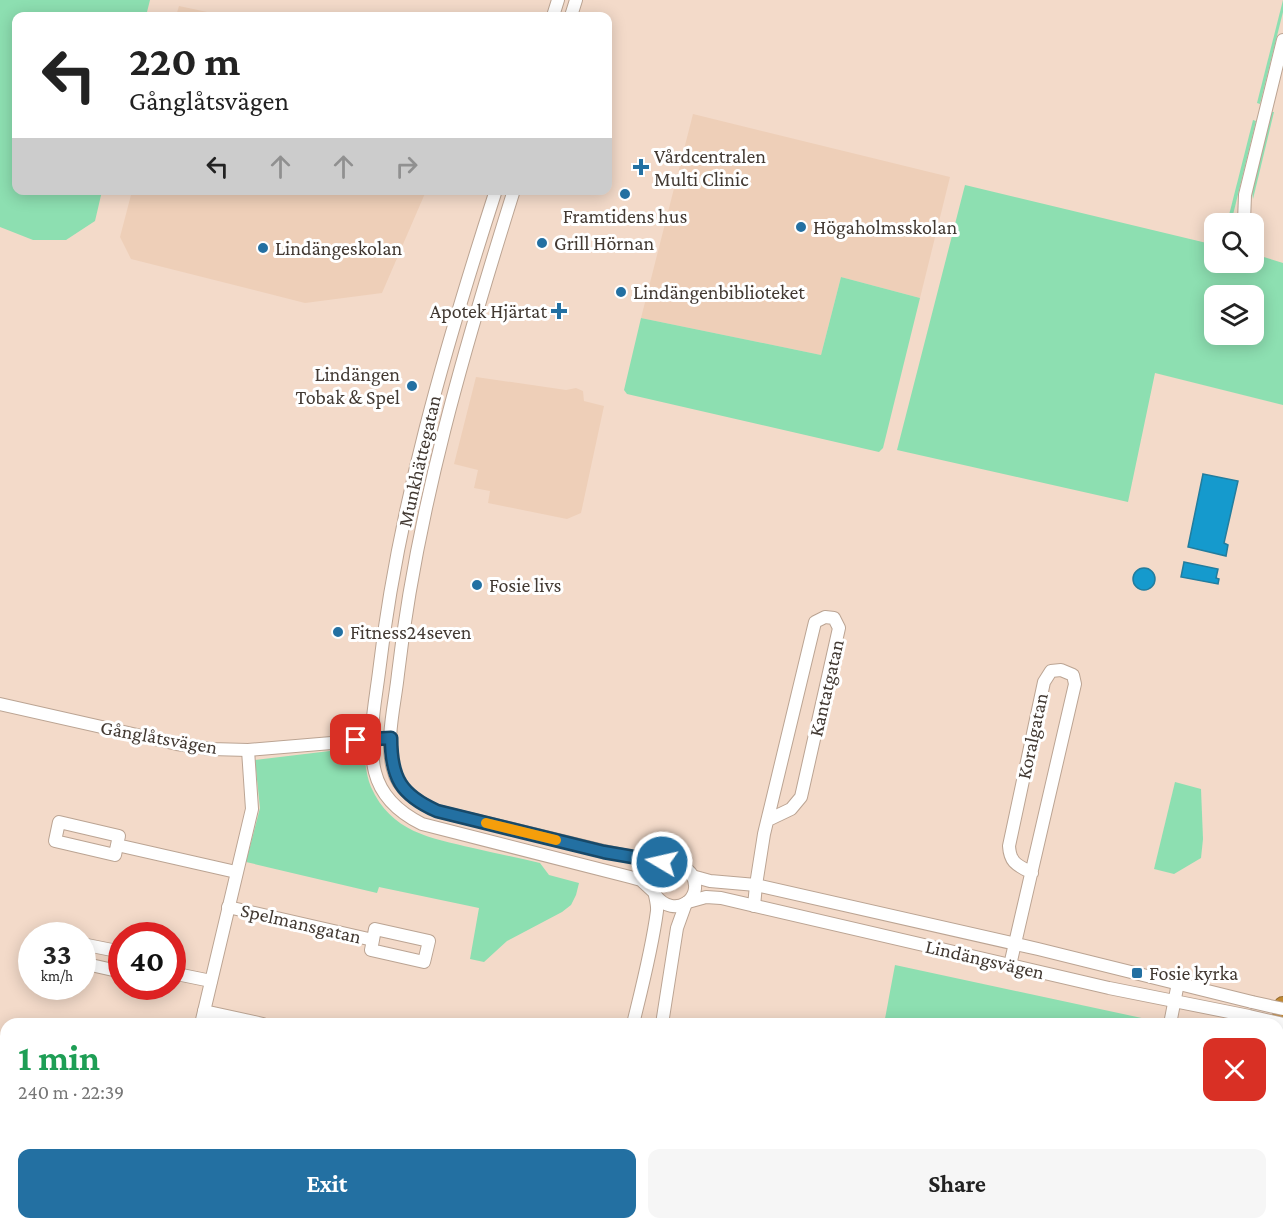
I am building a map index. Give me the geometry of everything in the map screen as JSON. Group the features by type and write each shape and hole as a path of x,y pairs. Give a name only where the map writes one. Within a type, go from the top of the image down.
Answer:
{"street":[{"path":"1244,213 1245,195 1283,40"},
{"name":"Munkhättegatan","path":"372,739 385,623 411,491 443,357 494,195"},
{"name":"Munkhättegatan","path":"391,738 406,612 428,495 463,357 512,195"},
{"name":"Kantatgatan","path":"754,906 768,820 815,622 825,617 834,618 839,628 801,797 791,809 768,820"},
{"name":"Koralgatan","path":"1010,965 1032,873 1075,684 1072,675 1061,670 1051,671 1044,682 1009,846 1010,857 1016,865 1032,873"},
{"name":"Gånglåtsvägen","path":"0,704 177,744 211,749 248,750 391,738"},
{"name":"Lindängsvägen","path":"391,738 391,756 397,779 404,790 422,804 437,811 604,852 675,865 685,868 692,876 710,881 756,885 1283,1008"},
{"name":"Lindängsvägen","path":"372,739 372,761 381,787 389,799 410,818 434,828 641,880 667,905 677,906 714,897 1109,988 1258,1018"},
{"name":"Spelmansgatan","path":"202,1018 252,809 248,750"},
{"name":"Spelmansgatan","path":"59,822 119,836 117,845 115,855 55,841 59,822"},
{"name":"Spelmansgatan","path":"117,845 236,872"},
{"path":"634,1018 656,913 654,884 656,876 662,869 675,865"},
{"path":"663,1018 677,928 694,890 692,876"},
{"name":"Spelmansgatan","path":"228,907 373,940"},
{"name":"Spelmansgatan","path":"375,929 429,941 424,962 371,950 373,940 375,929"},
{"path":"186,976 211,981"},
{"path":"1171,1018 1178,983"},
{"path":"204,1011 236,1018"}],"shaded area":[{"path":"179,6 207,12 177,12"},
{"name":"Högaholmsskolan","path":"693,114 950,177 920,298 841,277 821,355 641,318"},
{"name":"Lindängeskolan","path":"131,195 424,195 382,293 305,303 131,259 120,237"},
{"path":"476,377 566,390 576,388 583,391 584,401 604,406 581,513 567,519 488,503 490,491 474,488 478,470 454,464"}],"green space":[{"path":"0,0 150,0 147,12 12,12 12,195 101,195 95,221 66,240 33,240 0,227"},
{"path":"1283,0 1283,12 1260,104 1257,103"},
{"path":"1272,112 1274,112 1253,199 1252,192"},
{"path":"1253,120 1256,121 1233,213 1230,213"},
{"path":"965,185 1204,242 1204,273 1264,273 1264,257 1283,263 1283,405 1155,373 1128,502 897,450"},
{"path":"841,277 920,298 883,448 879,452 627,394 624,390 641,318 821,355"},
{"path":"363,747 371,787 389,814 413,831 442,841 540,863 549,875 579,883 571,905 507,941 484,962 470,959 479,908 379,887 377,893 246,862 260,808 255,760"},
{"path":"1175,782 1201,789 1203,839 1201,858 1174,874 1154,869"},
{"path":"895,965 1142,1018 885,1018"}],"water":[{"path":"1203,474 1238,481 1224,543 1228,545 1226,556 1188,547"},
{"path":"1184,562 1218,569 1216,578 1219,579 1218,584 1181,577"},
{"path":"1144,568 1152,571 1155,579 1152,587 1144,590 1136,587 1133,579 1136,571"}],"slow traffic":[{"path":"486,823 556,840"}],"place":[{"name":"Vårdcentralen Multi Clinic","path":"641,167"},
{"name":"Framtidens hus","path":"625,194"},
{"name":"Högaholmsskolan","path":"801,227"},
{"name":"Grill Hörnan","path":"542,243"},
{"name":"Lindängeskolan","path":"263,248"},
{"name":"Lindängenbiblioteket","path":"621,292"},
{"name":"Apotek Hjärtat","path":"559,311"},
{"name":"Lindängen Tobak & Spel","path":"412,386"},
{"name":"Fosie livs","path":"477,585"},
{"name":"Fitness24seven","path":"338,632"},
{"name":"Fosie kyrka","path":"1137,973"}],"route":[{"path":"356,740 391,738 391,756 397,779 404,790 422,804 437,811 604,852 662,862"}]}
